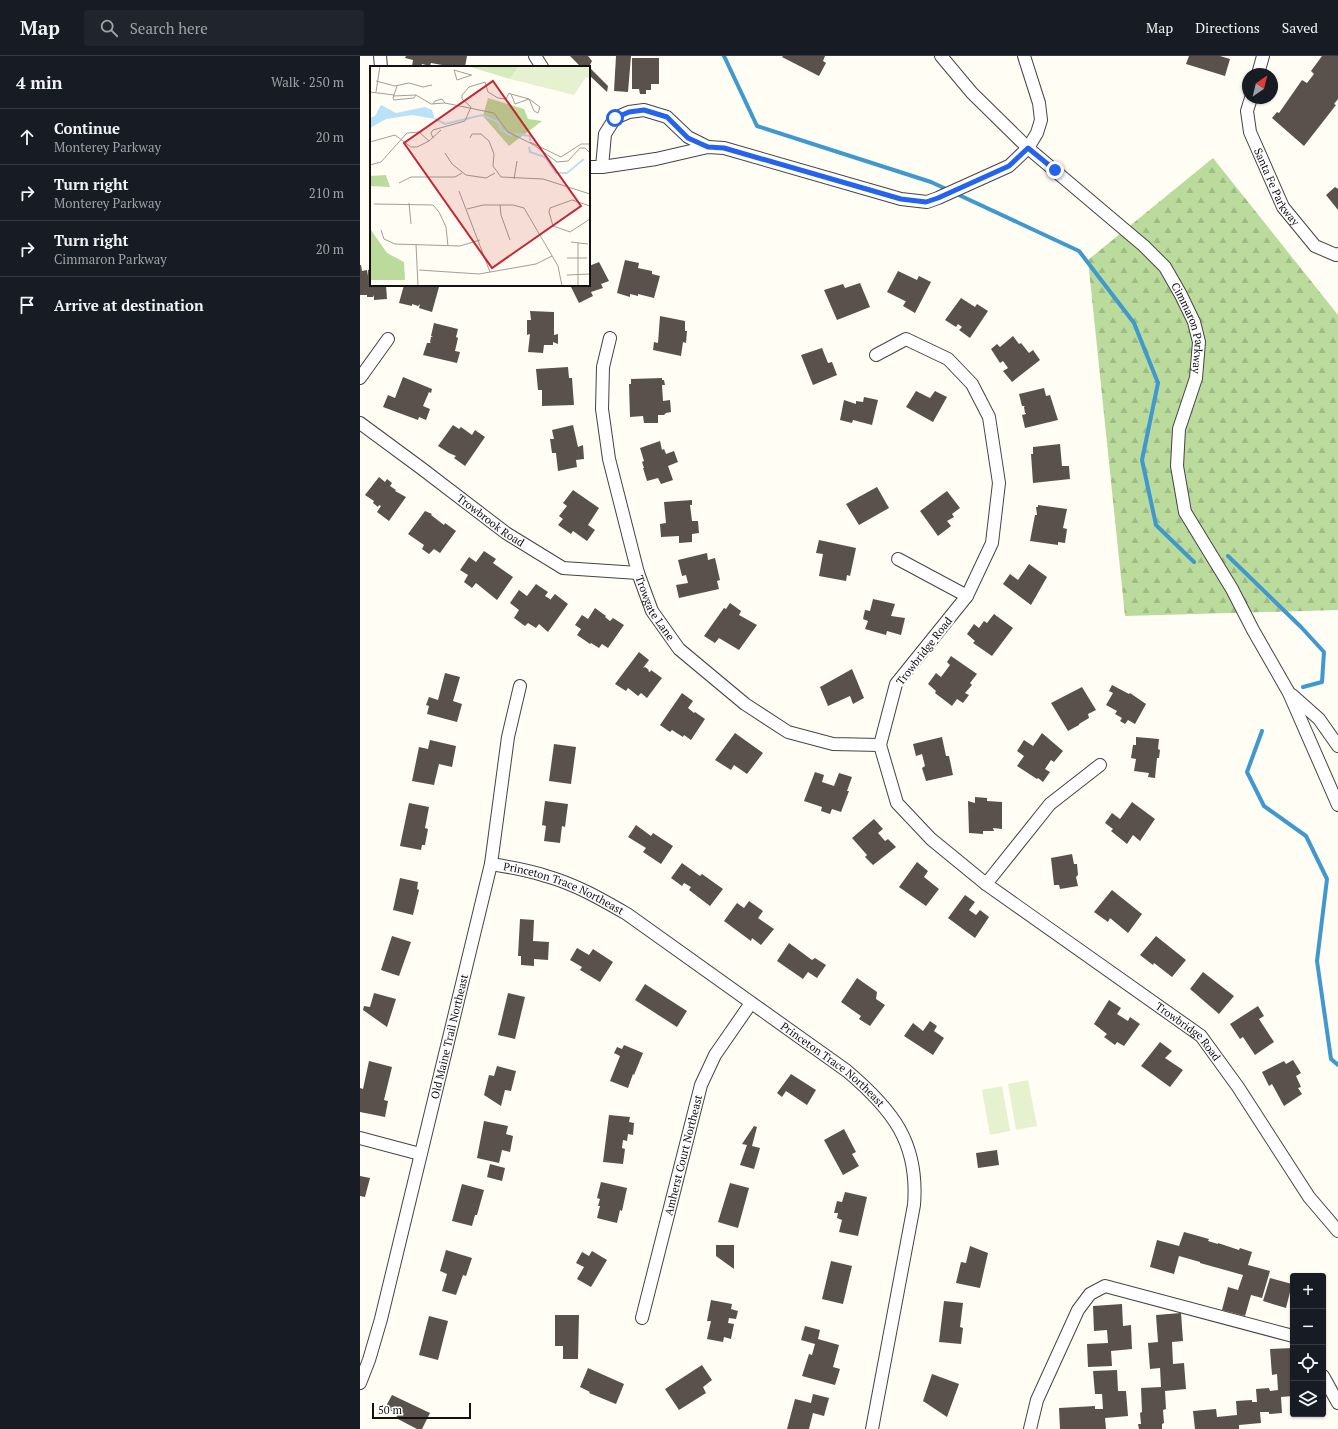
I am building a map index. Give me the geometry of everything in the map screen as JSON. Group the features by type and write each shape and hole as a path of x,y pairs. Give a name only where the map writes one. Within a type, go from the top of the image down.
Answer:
{"street":[{"path":"380,56 381,66"},
{"path":"535,56 541,66"},
{"name":"Cimmaron Parkway","path":"941,56 972,93 1028,148 1144,246 1165,267 1194,322 1199,342 1196,378 1179,429 1177,466 1185,512 1232,589 1253,630 1290,693 1338,805"},
{"path":"590,167 602,167 656,159 708,147 724,148 901,199 926,202 971,184 1009,166 1028,148 1037,133 1041,120 1039,104 1024,56"},
{"path":"1260,68 1263,56"},
{"name":"Santa Fe Parkway","path":"1249,104 1247,110 1250,132 1283,207 1315,246 1336,255 1338,254"},
{"path":"602,167 605,134 615,118 629,112 644,110 667,117 688,138 708,147"},
{"name":"Trowgate Lane","path":"610,338 604,366 602,409 609,459 638,573 652,612 679,650 745,704 788,732 833,744 880,745"},
{"path":"360,378 388,339"},
{"name":"Trowbridge Road","path":"876,354 906,339 948,359 972,384 989,417 999,483 992,543 967,596 896,684 880,745 898,802 931,839 986,884 1201,1036 1238,1087 1309,1197 1338,1231"},
{"name":"Trowbrook Road","path":"360,423 506,533 563,568 638,573"},
{"path":"898,559 967,596"},
{"name":"Old Maine Trail Northeast","path":"360,1383 369,1360 381,1319 491,864 508,737 520,686"},
{"name":"Cimmaron Parkway","path":"1290,693 1319,719 1338,746"},
{"path":"986,884 1050,804 1100,765"},
{"name":"Princeton Trace Northeast","path":"491,864 519,869 573,885 626,914 847,1071 871,1091 887,1110 901,1131 910,1150 914,1167 916,1188 914,1206 872,1429"},
{"name":"Amherst Court Northeast","path":"642,1318 701,1085 715,1055 751,1003"},
{"path":"360,1138 420,1154"},
{"path":"1030,1429 1037,1400 1078,1310 1090,1294 1105,1286 1290,1335"},
{"path":"1326,1381 1338,1403"}],"green space":[{"path":"1213,158 1338,315 1338,610 1125,616 1088,260"},
{"path":"1028,1080 1037,1126 1016,1130 1008,1084"},
{"path":"1002,1086 1010,1131 990,1135 982,1090"}],"building":[{"path":"406,56 467,56 465,66 442,66 431,63 430,66 422,64 421,66 412,66 413,60 405,58"},
{"path":"570,56 588,56 592,61 590,66 580,66"},
{"path":"616,56 631,56 628,92 614,91"},
{"path":"825,56 823,61 826,63 819,76 782,57"},
{"path":"1189,56 1220,56 1230,59 1225,76 1186,64"},
{"path":"1322,56 1338,56 1338,99 1334,104 1336,105 1304,146 1272,118 1277,112 1279,113 1302,80 1307,83 1314,74 1311,71"},
{"path":"632,58 659,58 659,84 651,84 651,90 646,90 646,94 640,94 639,89 632,89"},
{"path":"590,68 608,86 607,92 590,76"},
{"path":"1335,187 1338,189 1338,210 1326,195"},
{"path":"625,260 639,263 638,268 652,271 652,274 660,276 654,298 638,294 638,296 630,294 630,297 617,293"},
{"path":"599,262 609,281 601,284 603,288 591,292 593,296 579,303 570,286 590,286 590,266"},
{"path":"361,265 362,271 367,270 368,276 368,270 370,269 370,286 386,286 387,299 374,300 374,295 373,297 367,297 367,295 360,295"},
{"path":"898,271 917,280 919,276 931,282 915,313 903,306 906,301 887,292"},
{"path":"860,283 870,307 837,320 824,290 843,284 845,288"},
{"path":"404,286 439,287 432,312 419,308 420,304 418,306 412,304 412,306 399,303"},
{"path":"961,298 975,307 977,304 988,311 970,338 959,330 962,327 958,324 956,327 945,320"},
{"path":"530,311 554,312 554,335 558,334 558,344 553,342 553,345 544,345 543,353 528,352 530,334 527,335 527,320 531,320"},
{"path":"660,316 685,321 685,331 687,331 686,343 683,342 681,356 653,350 654,342 658,343"},
{"path":"434,323 458,329 456,337 458,338 455,351 460,352 457,363 423,355 427,343 431,343"},
{"path":"1013,336 1029,353 1033,350 1040,360 1012,382 1003,371 1008,368 1003,361 1000,363 991,349 997,344 1000,347"},
{"path":"822,348 828,363 832,362 837,375 813,385 801,355"},
{"path":"568,367 569,378 572,378 574,405 542,406 542,390 538,390 536,369"},
{"path":"403,377 432,389 431,393 429,392 423,406 430,409 426,420 419,417 418,420 383,407 388,395 395,398"},
{"path":"662,378 665,385 662,385 663,401 670,400 671,412 664,415 658,415 658,423 644,423 643,416 630,417 629,384 631,384 631,379"},
{"path":"1044,388 1046,396 1050,395 1058,420 1025,428 1022,415 1026,414 1025,406 1022,406 1019,394"},
{"path":"916,391 930,398 935,391 947,397 933,422 906,407"},
{"path":"864,397 878,400 872,425 853,420 852,423 840,420 844,400 856,404 856,401 863,402"},
{"path":"453,425 459,429 461,427 472,435 475,430 485,437 465,466 454,458 456,456 438,446"},
{"path":"573,425 578,447 583,445 584,459 576,460 577,467 558,471 556,453 552,453 550,439 554,439 552,430"},
{"path":"660,441 662,450 664,449 666,454 674,451 678,462 668,466 673,480 661,484 658,478 647,481 642,462 644,461 640,448"},
{"path":"1060,444 1062,466 1069,466 1070,479 1033,483 1031,454 1033,454 1033,447"},
{"path":"379,477 385,482 387,479 392,483 390,486 396,490 395,491 406,497 389,521 377,512 381,506 379,505 378,507 373,503 374,501 365,495"},
{"path":"877,487 889,508 859,525 846,504"},
{"path":"573,490 599,508 588,525 595,530 587,541 573,531 571,534 558,525 563,519 559,516 567,506 563,503"},
{"path":"947,491 960,508 952,514 954,517 947,521 951,526 938,536 920,511"},
{"path":"692,500 692,505 690,505 692,521 698,521 699,533 692,534 692,542 679,543 679,536 661,537 660,524 666,523 664,502"},
{"path":"1038,505 1067,509 1063,528 1067,529 1065,543 1058,542 1058,545 1030,541 1035,515 1037,515 1036,507 1038,507"},
{"path":"425,511 432,514 431,515 444,525 445,523 456,531 440,553 434,549 429,554 422,549 424,545 408,534"},
{"path":"819,540 856,548 850,576 847,575 846,581 819,576 823,554 816,553"},
{"path":"484,551 496,559 493,563 513,577 497,600 476,583 472,588 464,582 468,575 460,570 469,557 476,562"},
{"path":"707,553 708,560 715,558 720,580 717,581 719,589 679,598 676,585 688,583 686,575 682,576 678,560"},
{"path":"1029,564 1047,577 1031,605 1003,584 1010,574 1018,580"},
{"path":"536,584 548,592 545,596 550,600 555,594 568,604 548,632 539,624 536,628 528,623 525,626 514,618 519,610 510,603 519,590 527,596"},
{"path":"873,599 895,604 891,616 905,618 901,635 887,631 886,635 865,629 868,621 863,619 865,610 870,611"},
{"path":"730,603 741,611 739,615 757,625 739,650 719,638 715,643 704,636 724,608 726,609"},
{"path":"595,608 610,621 613,618 624,625 608,648 602,644 599,648 577,635 581,629 575,625 582,615 588,619"},
{"path":"994,614 1013,628 992,656 973,643 975,641 967,634 974,624 979,628 984,621 987,623"},
{"path":"639,652 649,660 643,668 645,667 650,672 651,670 662,678 647,698 641,693 638,696 628,688 626,691 615,684"},
{"path":"951,656 977,674 970,683 972,685 965,693 969,695 963,703 957,699 952,706 935,693 936,691 928,684 936,673 941,677 950,665 947,662"},
{"path":"852,669 864,698 853,704 850,696 828,706 820,687"},
{"path":"445,673 460,677 453,701 462,704 457,722 427,714 429,706 426,705 429,697 438,700"},
{"path":"1112,685 1129,694 1130,693 1146,704 1135,724 1128,720 1125,724 1120,721 1122,718 1115,714 1117,711 1106,705 1113,693 1109,691"},
{"path":"1082,687 1096,710 1088,714 1089,718 1068,731 1051,703"},
{"path":"682,693 693,701 688,708 705,719 691,740 672,730 670,732 660,725"},
{"path":"735,733 763,753 747,774 734,765 731,770 715,760"},
{"path":"1042,733 1063,751 1054,762 1051,760 1045,769 1050,772 1043,782 1017,766 1024,756 1017,751 1024,740 1033,746"},
{"path":"942,737 946,756 949,756 953,775 926,781 922,768 925,766 922,754 916,756 913,744"},
{"path":"1136,737 1159,739 1158,749 1160,750 1159,758 1157,758 1155,778 1148,777 1149,773 1134,771 1136,759 1131,758 1133,745 1136,745"},
{"path":"430,740 456,746 452,767 439,764 434,785 412,781 419,747 428,749"},
{"path":"554,744 576,747 571,784 549,781"},
{"path":"815,772 824,775 822,782 834,786 839,773 852,777 847,791 849,791 841,812 832,809 830,814 821,811 822,807 804,801"},
{"path":"975,797 987,798 987,801 1002,802 1002,829 993,828 994,831 983,831 983,834 969,833 968,801 975,803"},
{"path":"545,801 568,804 565,827 562,826 560,843 544,841 546,826 542,825"},
{"path":"1132,802 1155,819 1140,841 1133,835 1127,844 1111,831 1113,829 1105,823 1112,813 1120,819"},
{"path":"409,803 429,807 425,828 428,829 425,845 422,845 421,850 400,846"},
{"path":"874,819 883,829 878,833 885,841 888,839 896,847 873,865 865,857 867,855 852,838"},
{"path":"636,825 651,836 653,833 673,846 661,864 643,852 646,848 628,837"},
{"path":"1072,854 1074,864 1077,864 1078,875 1076,877 1078,886 1060,889 1059,885 1054,885 1051,858"},
{"path":"917,862 928,871 924,877 939,889 926,906 899,887"},
{"path":"682,863 700,876 702,874 723,889 710,906 689,890 691,887 684,883 682,886 671,878"},
{"path":"400,878 418,882 417,889 419,890 413,915 393,910"},
{"path":"1112,890 1142,914 1128,933 1110,918 1108,922 1094,912"},
{"path":"965,895 975,902 969,910 976,915 980,910 989,917 975,938 948,918"},
{"path":"749,901 763,911 758,918 774,929 761,945 752,938 751,941 724,921 737,903 744,908"},
{"path":"520,919 534,920 533,941 549,942 548,960 534,959 534,966 521,965 521,956 518,956"},
{"path":"392,936 411,942 399,976 381,970"},
{"path":"1156,936 1186,960 1172,977 1154,963 1153,965 1140,955"},
{"path":"789,943 812,960 815,958 826,965 817,978 808,972 803,979 777,961"},
{"path":"577,948 589,955 593,949 613,962 600,982 580,970 582,967 570,960"},
{"path":"1203,972 1234,996 1219,1014 1190,989"},
{"path":"857,978 877,992 876,999 885,1005 870,1026 859,1019 861,1016 841,1002"},
{"path":"645,984 687,1011 677,1027 635,1000"},
{"path":"374,993 396,999 387,1027 363,1010 364,1006 370,1007"},
{"path":"508,993 525,997 515,1039 498,1035"},
{"path":"1109,1000 1121,1008 1117,1014 1128,1021 1130,1017 1140,1024 1124,1046 1117,1042 1115,1045 1104,1037 1107,1034 1094,1024"},
{"path":"1258,1006 1264,1016 1259,1019 1274,1042 1255,1055 1243,1037 1240,1039 1230,1024"},
{"path":"930,1021 937,1026 934,1031 944,1038 933,1055 904,1036 913,1023 923,1031"},
{"path":"1160,1042 1172,1051 1165,1058 1183,1070 1170,1087 1141,1066"},
{"path":"624,1045 643,1053 628,1088 610,1081 620,1056 614,1053 617,1047 622,1049"},
{"path":"1293,1060 1301,1073 1296,1076 1301,1087 1298,1088 1302,1094 1284,1106 1272,1084 1269,1086 1262,1072 1284,1061 1286,1064"},
{"path":"369,1061 392,1067 384,1100 388,1101 385,1117 360,1112 360,1088 363,1089"},
{"path":"497,1066 516,1071 511,1091 505,1090 501,1106 484,1095 489,1075 494,1076"},
{"path":"791,1074 816,1090 807,1105 786,1091 782,1097 777,1093"},
{"path":"609,1115 630,1117 629,1122 634,1123 633,1135 628,1134 627,1141 623,1140 622,1148 625,1149 623,1164 603,1162"},
{"path":"484,1121 508,1126 506,1134 513,1136 510,1152 502,1150 499,1163 477,1158"},
{"path":"754,1126 757,1127 752,1146 760,1148 754,1169 740,1165 747,1145 742,1144"},
{"path":"844,1129 856,1152 852,1154 859,1166 843,1175 824,1140"},
{"path":"997,1150 999,1165 978,1168 976,1153"},
{"path":"490,1164 505,1168 502,1181 487,1177"},
{"path":"360,1176 370,1178 365,1197 360,1196"},
{"path":"601,1182 627,1188 622,1211 620,1210 617,1223 597,1218 600,1199 597,1198"},
{"path":"730,1183 749,1188 738,1228 718,1222"},
{"path":"462,1184 484,1190 477,1215 475,1215 472,1226 452,1221"},
{"path":"845,1192 867,1197 858,1236 839,1232 842,1220 837,1218 838,1213 834,1213 837,1201 842,1202"},
{"path":"1184,1232 1209,1239 1208,1241 1218,1244 1252,1252 1248,1265 1270,1271 1262,1298 1251,1295 1245,1316 1222,1310 1228,1287 1238,1290 1243,1275 1179,1256 1174,1274 1150,1267 1157,1240 1179,1246"},
{"path":"716,1245 734,1245 734,1269 716,1256"},
{"path":"970,1246 988,1253 980,1288 956,1283 961,1262 966,1263"},
{"path":"446,1250 472,1258 466,1276 463,1275 456,1295 442,1291 447,1274 440,1271"},
{"path":"592,1251 607,1260 591,1287 577,1279 584,1267 576,1263 582,1252 589,1256"},
{"path":"831,1261 852,1266 843,1304 822,1299"},
{"path":"1270,1278 1290,1283 1290,1292 1286,1308 1263,1301"},
{"path":"711,1300 732,1304 731,1309 738,1311 736,1319 729,1318 728,1323 734,1324 731,1339 724,1337 723,1342 707,1339 711,1321 707,1321"},
{"path":"944,1301 963,1303 960,1327 963,1328 961,1344 939,1342"},
{"path":"1122,1304 1123,1326 1131,1325 1132,1349 1111,1351 1112,1366 1088,1367 1087,1344 1108,1343 1107,1330 1094,1331 1093,1306"},
{"path":"1181,1313 1183,1341 1172,1342 1173,1364 1184,1363 1186,1389 1165,1391 1166,1409 1163,1410 1164,1423 1162,1424 1162,1429 1139,1429 1138,1424 1141,1424 1140,1413 1142,1412 1141,1388 1161,1387 1160,1368 1150,1369 1148,1343 1158,1342 1156,1315"},
{"path":"555,1315 579,1315 578,1359 563,1359 563,1346 555,1346"},
{"path":"429,1316 448,1321 438,1360 419,1355"},
{"path":"805,1326 820,1330 818,1339 839,1345 833,1367 840,1369 835,1385 802,1376 809,1354 812,1355 815,1344 801,1340"},
{"path":"1290,1348 1290,1396 1281,1397 1282,1413 1269,1414 1269,1412 1260,1412 1261,1423 1239,1425 1239,1429 1195,1429 1193,1411 1216,1409 1217,1417 1237,1415 1236,1401 1252,1400 1252,1402 1257,1402 1256,1389 1269,1388 1270,1391 1278,1390 1277,1374 1272,1375 1270,1349"},
{"path":"702,1365 712,1380 703,1387 706,1393 679,1410 665,1389"},
{"path":"588,1368 624,1384 616,1404 589,1393 590,1392 580,1387"},
{"path":"1117,1370 1118,1391 1126,1391 1128,1416 1105,1418 1106,1429 1060,1429 1059,1408 1095,1406 1095,1409 1103,1409 1102,1394 1095,1394 1093,1371"},
{"path":"932,1374 959,1384 947,1417 923,1401"},
{"path":"813,1394 829,1398 824,1416 813,1413 809,1429 787,1429 795,1399 811,1403"},
{"path":"392,1395 430,1413 422,1429 417,1429 396,1418 398,1414 385,1408"}],"waterway":[{"path":"724,56 757,126 931,182 1079,251 1134,323 1158,383 1142,460 1156,525 1194,562"},
{"path":"1228,556 1301,627 1324,652 1322,682 1303,687"},
{"path":"1262,731 1247,772 1264,806 1306,836 1327,879 1317,961 1331,1059 1338,1065"}],"route":[{"path":"615,118 629,112 644,110 667,117 688,138 708,147 724,148 901,199 926,202 971,184 1009,166 1028,148 1055,170"}]}
